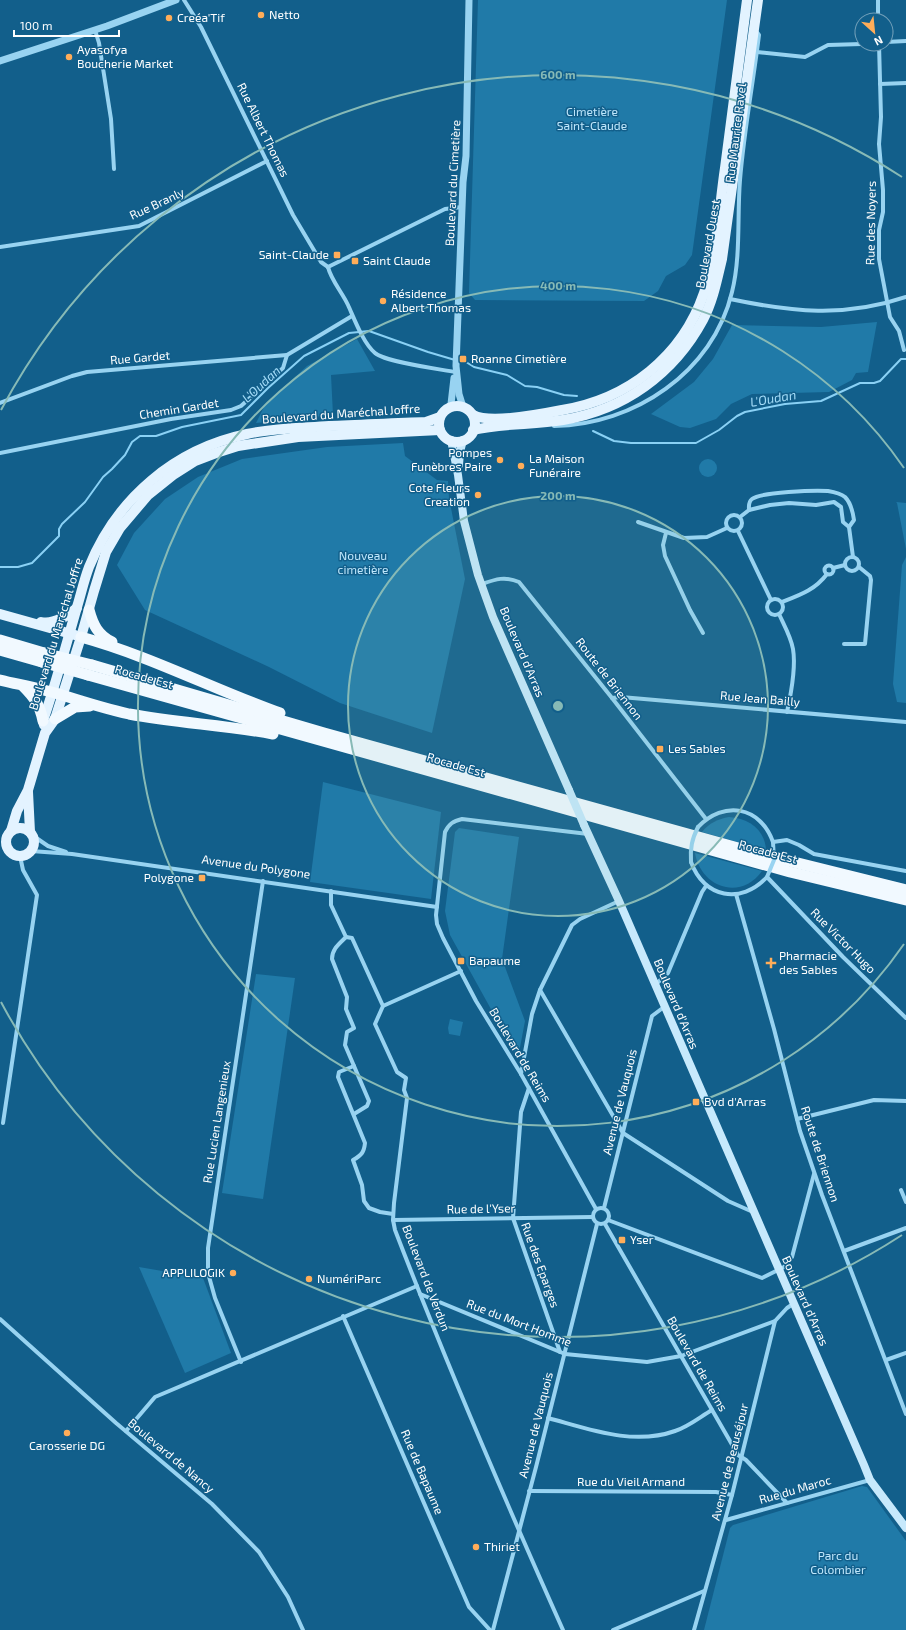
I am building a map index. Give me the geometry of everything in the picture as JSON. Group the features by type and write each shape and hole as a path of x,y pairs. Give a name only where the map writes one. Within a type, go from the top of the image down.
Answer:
{"highway":[{"path":"89,610 95,627 99,633 108,640 125,649 250,702 315,725 324,732"},
{"path":"82,637 125,649"},
{"name":"Rocade Est","path":"0,640 43,657 90,670 324,732 749,851 906,890"},
{"name":"Rocade Est","path":"0,650 43,657"},
{"name":"Rocade Est","path":"90,670 295,734 790,872 906,900"},
{"path":"0,680 58,694 94,706 155,718 224,725 279,736 295,734"},
{"path":"21,685 34,696 39,704 43,721"},
{"path":"55,719 75,707 94,706"}],"main road":[{"name":"Boulevard Ouest","path":"473,430 510,420 584,406 615,395 634,384 651,371 667,355 684,333 697,312 709,275 748,0"},
{"name":"Boulevard Ouest","path":"473,415 487,419 563,420 589,415 615,405 647,387 677,359 691,340 703,319 710,302 716,285 722,259 758,0"},
{"path":"453,406 463,407 469,410 473,415 475,424 473,430 469,436 463,440 451,440 443,435 440,430 440,418 448,408 453,406"},
{"name":"Boulevard du Maréchal Joffre","path":"7,834 28,790 45,733 55,719 69,633 88,568 100,543 111,525 142,487 154,477 191,453 229,439 271,430 426,422 440,418"},
{"name":"Boulevard du Maréchal Joffre","path":"45,733 43,721 58,694 82,637 106,552 120,528 148,495 173,475 195,461 223,450 261,441 298,437 440,430"},
{"name":"Boulevard d'Arras","path":"451,440 458,475 464,521 493,617 619,901 870,1480 906,1528"},
{"name":"Boulevard d'Arras","path":"458,475 460,452 463,440"},
{"path":"0,613 44,623 57,620 77,608"},
{"path":"0,613 82,637"},
{"name":"Boulevard du Maréchal Joffre","path":"28,790 31,834"},
{"path":"0,850 16,855 24,856 31,851 34,844 31,834 22,828 18,828 7,834 6,845 16,855"}],"street":[{"path":"0,61 95,30 176,0"},
{"name":"Rue Albert Thomas","path":"184,0 201,27 293,215 321,262 328,267 356,324 374,353 390,359 456,369"},
{"name":"Boulevard du Cimetière","path":"448,408 451,404 457,356 462,207 466,148 469,0"},
{"path":"878,0 878,12"},
{"name":"Rue Maurice Ravel","path":"510,420 561,426 585,423 626,411 652,398 676,381 693,364 708,345 723,320 730,300 735,272 740,180 759,35 754,27"},
{"path":"95,30 99,43 111,119 114,169"},
{"path":"894,42 906,41"},
{"path":"757,52 805,57 828,45 854,44"},
{"name":"Rue des Noyers","path":"879,52 881,117 879,144 883,190 878,250 879,265 890,317 899,331 904,350"},
{"path":"880,84 906,83"},
{"name":"Rue Branly","path":"0,247 139,226 267,161"},
{"path":"328,267 445,209 462,207"},
{"path":"730,300 770,308 810,312 852,309 906,297"},
{"path":"287,355 352,316"},
{"name":"Chemin Gardet","path":"0,453 163,420 231,410 241,406 283,368 287,355"},
{"name":"Rue Gardet","path":"0,403 72,376 87,372 287,355"},
{"name":"Boulevard du Cimetière","path":"456,369 459,394 463,407"},
{"path":"749,510 749,503 751,500 773,493 826,491 838,493 845,498 853,515 854,520 849,527"},
{"path":"740,517 749,510 770,505 816,505 834,502 841,507 844,522 849,527 853,557 859,562 859,567 870,576 871,580 865,644 844,644"},
{"path":"735,515 740,517 743,523 741,529 732,532 727,528 726,522 729,516 735,515"},
{"path":"638,522 684,538 700,538 727,528"},
{"path":"738,531 771,600"},
{"path":"666,533 663,545 665,556 690,610 704,633"},
{"path":"827,574 824,570 826,566 831,566 833,568 845,565 848,559 853,557"},
{"path":"845,565 847,569 852,571 859,567"},
{"path":"782,602 783,609 778,614 772,614 767,610 767,603 771,600 776,599 782,602 804,594 814,588 827,574 831,574 833,568"},
{"name":"Route de Briennon","path":"482,584 500,578 519,582 706,819"},
{"path":"778,614 793,649 790,698 786,712"},
{"name":"Rue Jean Bailly","path":"612,698 621,696 906,722"},
{"path":"731,810 749,814 765,825 773,842 774,860 767,877 753,889 736,894 725,894 706,886 697,875 691,862 690,850 692,838 698,827 706,819 714,814 731,810"},
{"name":"Boulevard de Reims","path":"588,834 462,819 455,820 449,825 445,832 437,907 437,924 476,1001 521,1074 596,1209"},
{"name":"Avenue du Polygone","path":"31,834 48,846 72,854"},
{"path":"773,842 787,840 814,854 906,871"},
{"name":"Avenue du Polygone","path":"31,851 72,854 437,907"},
{"path":"3,1123 37,895 16,855"},
{"name":"Rue Victor Hugo","path":"767,877 843,958 906,1018"},
{"name":"Rue Lucien Langenieux","path":"241,1362 215,1298 208,1273 208,1248 263,881"},
{"path":"655,985 668,973 702,892 706,886"},
{"path":"331,891 331,905 346,937"},
{"name":"Route de Briennon","path":"736,894 774,1029 797,1119 814,1173 906,1414"},
{"path":"521,1074 532,1014 540,990 572,925 580,919 619,901"},
{"path":"346,937 352,938 383,1006 460,971"},
{"path":"346,937 335,947 332,953 332,959 347,997 346,1009 354,1028 347,1032 345,1045 369,1101 367,1106 354,1114"},
{"path":"540,990 623,1133 728,1201 754,1213"},
{"name":"Boulevard de Verdun","path":"383,1006 375,1024 397,1072 406,1078 404,1090 407,1098 393,1214 395,1230 420,1294 563,1630"},
{"name":"Avenue de Vauquois","path":"604,1208 652,1016 664,1007"},
{"path":"354,1066 338,1072 338,1077 365,1143 362,1155 354,1160 362,1185 364,1201 368,1208 393,1214"},
{"name":"Rue des Eparges","path":"529,1088 522,1112 513,1218 563,1353"},
{"path":"797,1119 874,1100 906,1101"},
{"path":"608,1220 762,1278 784,1267 792,1257 814,1173"},
{"path":"901,1190 906,1202"},
{"path":"604,1208 609,1214 608,1220 605,1224 597,1224 592,1217 593,1213 596,1209 604,1208"},
{"name":"Rue de l'Yser","path":"393,1220 592,1217"},
{"name":"Avenue de Vauquois","path":"493,1630 520,1531 563,1353 597,1224"},
{"name":"Boulevard de Reims","path":"605,1224 738,1455 742,1457 787,1503"},
{"path":"844,1251 906,1228"},
{"path":"126,1431 155,1397 241,1362 343,1316 417,1286"},
{"name":"Rue du Mort Homme","path":"420,1294 563,1353 647,1362 681,1356 775,1321"},
{"path":"775,1321 787,1308 793,1304"},
{"name":"Rue de Bapaume","path":"343,1316 469,1607 490,1630"},
{"name":"Boulevard de Nancy","path":"0,1319 126,1431 212,1504 259,1552 288,1597 304,1630"},
{"name":"Avenue de Beauséjour","path":"694,1630 704,1591 726,1520 775,1321"},
{"path":"886,1360 906,1353"},
{"path":"548,1418 615,1436 650,1437 675,1431 693,1423 712,1410"},
{"name":"Rue du Maroc","path":"726,1520 870,1480"},
{"name":"Rue du Vieil Armand","path":"530,1491 716,1492 732,1495"},
{"path":"613,1630 704,1591"}],"green space":[{"name":"Cimetière Saint-Claude","path":"478,0 727,0 692,255 685,265 666,276 658,291 644,301 475,300 469,293"},
{"path":"877,322 868,372 856,373 852,380 829,392 752,394 731,404 716,419 690,428 680,427 651,414 694,382 713,359 732,325 821,327"},
{"path":"357,339 375,371 331,375 333,415 256,423 265,405 307,366"},
{"name":"Nouveau cimetière","path":"403,443 405,456 437,480 448,481 449,498 465,579 432,733 340,703 269,667 145,610 117,565 134,533 165,499 198,477 242,459 327,447"},
{"path":"704,459 712,459 717,464 715,475 712,477 704,477 699,472 699,464"},
{"path":"896,502 906,503 906,549 897,503"},
{"path":"906,557 906,703 897,702 893,684 902,565"},
{"path":"323,782 441,812 431,899 310,882"},
{"path":"729,817 743,820 755,826 763,837 766,850 702,832 714,822"},
{"path":"459,828 519,837 502,959 525,1021 518,1058 450,935 445,911 455,832"},
{"path":"695,853 762,871 744,886 733,888 723,886 713,882 705,875 699,865"},
{"path":"256,974 295,978 263,1199 222,1193"},
{"path":"450,1019 463,1022 460,1036 449,1034 448,1028"},
{"path":"139,1267 203,1278 231,1353 185,1373"},
{"name":"Parc du Colombier","path":"862,1486 867,1487 906,1541 906,1630 704,1630 730,1528 733,1525"}],"waterway":[{"name":"L'Oudan","path":"0,567 18,567 32,563 59,536 59,529 62,524 85,502 103,477 125,455 132,442 140,436 156,436 182,427 241,415 268,388 304,356 349,333 369,331 455,360"},
{"name":"L'Oudan","path":"593,431 614,441 631,443 696,443 719,430 737,416 745,412 785,404 821,401 860,383 874,383 880,381 901,359 906,359"},
{"name":"L'Oudan","path":"459,360 474,367 507,375 525,386 537,387 564,395 577,396"}],"place":[{"name":"Netto","path":"261,15"},
{"name":"Creéa'Tif","path":"169,18"},
{"name":"Ayasofya Boucherie Market","path":"69,57"},
{"name":"Saint-Claude","path":"337,255"},
{"name":"Saint Claude","path":"355,261"},
{"name":"Résidence Albert Thomas","path":"383,301"},
{"name":"Roanne Cimetière","path":"463,359"},
{"name":"Pompes Funèbres Paire","path":"500,460"},
{"name":"La Maison Funéraire","path":"521,466"},
{"name":"Cote Fleurs Creation","path":"478,495"},
{"name":"Les Sables","path":"660,749"},
{"name":"Polygone","path":"202,878"},
{"name":"Bapaume","path":"461,961"},
{"name":"Pharmacie des Sables","path":"771,963"},
{"name":"Bvd d'Arras","path":"696,1102"},
{"name":"Yser","path":"622,1240"},
{"name":"APPLILOGIK","path":"233,1273"},
{"name":"NumériParc","path":"309,1279"},
{"name":"Carosserie DG","path":"67,1433"},
{"name":"Thiriet","path":"476,1547"}]}
